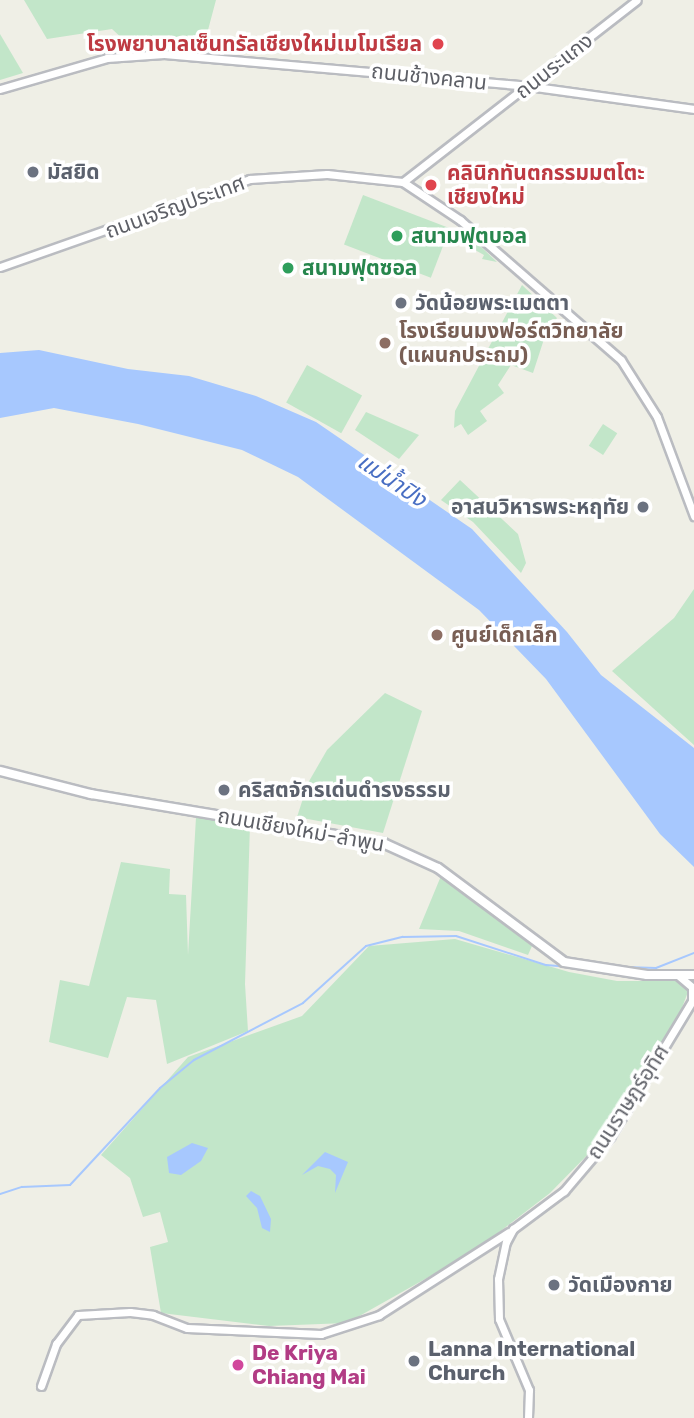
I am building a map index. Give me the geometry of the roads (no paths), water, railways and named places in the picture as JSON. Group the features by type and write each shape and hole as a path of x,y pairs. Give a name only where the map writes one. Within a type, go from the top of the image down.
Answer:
{"main road":[{"name":"ถนนเชียงใหม่-ลำพูน","path":"0,771 91,794 397,847 438,868 564,962 579,967 694,975"}],"street":[{"name":"ถนนระแกง","path":"403,182 637,0"},
{"name":"ถนนช้างคลาน","path":"0,89 107,58 148,54 273,61 528,86 694,109"},
{"name":"ถนนเจริญประเทศ","path":"0,267 250,179 327,174 403,182 460,220 621,360 657,417 694,516"},
{"name":"ถนนราษฎร์อุทิศ","path":"41,1386 72,1318 130,1312 153,1315 187,1328 321,1334 379,1315 509,1233 564,1191 610,1137 693,1000 692,987 679,976"},
{"path":"509,1233 498,1279 499,1319 529,1390 528,1418"}],"water":[{"name":"แม่น้ำปิง","path":"39,350 128,369 189,376 256,396 316,422 472,529 567,632 601,675 694,748 694,867 660,834 546,679 479,610 298,477 242,450 138,424 54,408 0,418 0,353"},
{"path":"192,1143 208,1148 201,1161 181,1175 169,1173 167,1157"},
{"path":"325,1152 348,1162 335,1193 336,1175 330,1169 318,1166 302,1175"},
{"path":"251,1191 260,1196 271,1219 270,1232 262,1228 257,1208 246,1196"}],"waterway":[{"path":"0,1194 22,1187 70,1185 160,1088 194,1060 303,1003 366,946 403,937 456,936 546,965 570,967"},
{"path":"624,967 656,968 694,953"}],"place":[{"name":"โรงพยาบาลเซ็นทรัลเชียงใหม่เมโมเรียล","path":"438,44"},
{"name":"มัสยิด","path":"33,172"},
{"name":"คลินิกทันตกรรมมตโตะ เชียงใหม่","path":"431,185"},
{"name":"สนามฟุตบอล","path":"397,236"},
{"name":"สนามฟุตซอล","path":"288,268"},
{"name":"วัดน้อยพระเมตตา","path":"401,303"},
{"name":"โรงเรียนมงฟอร์ตวิทยาลัย (แผนกประถม)","path":"385,343"},
{"name":"อาสนวิหารพระหฤทัย","path":"643,507"},
{"name":"ศูนย์เด็กเล็ก","path":"437,635"},
{"name":"คริสตจักรเด่นดำรงธรรม","path":"224,790"},
{"name":"วัดเมืองกาย","path":"554,1285"},
{"name":"Lanna International Church","path":"414,1361"},
{"name":"De Kriya Chiang Mai","path":"238,1365"}]}
